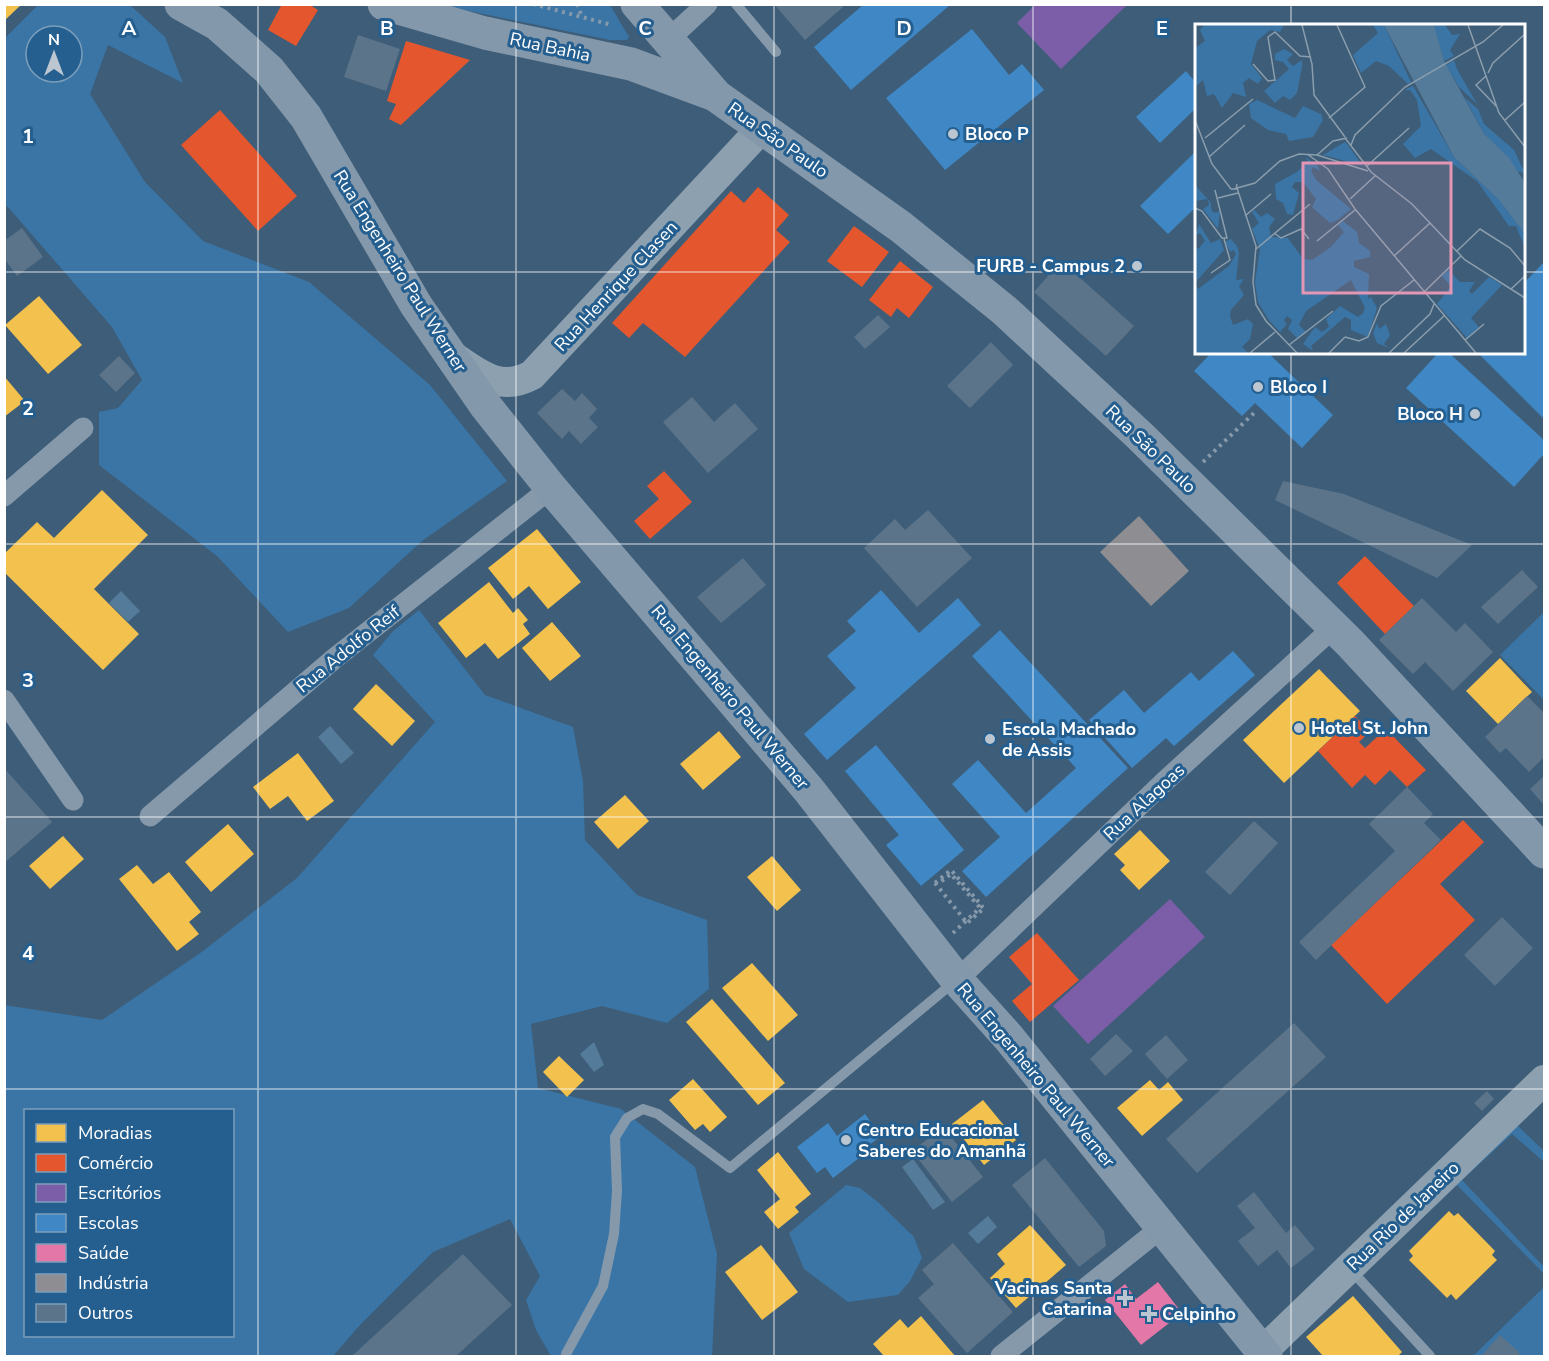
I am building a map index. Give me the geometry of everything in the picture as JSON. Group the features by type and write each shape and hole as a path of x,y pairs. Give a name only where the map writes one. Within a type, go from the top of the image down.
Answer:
{"main road":[{"name":"Rua Engenheiro Paul Werner","path":"181,4 211,14 269,70 306,117 416,305 485,405 551,488 779,754 957,980 1009,1038 1264,1354"},
{"name":"Rua Bahia","path":"384,4 485,33 631,64 715,95"},
{"path":"637,4 715,95"},
{"name":"Rua São Paulo","path":"715,95 901,227 1004,310 1140,436 1183,481 1334,627 1545,852"}],"street":[{"path":"669,39 707,4"},
{"name":"Rua Henrique Clasen","path":"448,354 493,381 518,382 532,375 762,128"},
{"path":"4,496 83,428"},
{"name":"Rua Adolfo Reif","path":"150,816 335,658 551,488"},
{"name":"Rua Alagoas","path":"957,980 1164,782 1334,627"},
{"path":"4,700 73,800"},
{"name":"Rua Rio de Janeiro","path":"1264,1354 1349,1268 1545,1080"},
{"path":"1001,1356 1161,1228"}],"lane":[{"path":"736,4 776,52"},
{"path":"566,1354 603,1286 614,1234 617,1191 615,1137 627,1118 643,1109 658,1114 730,1168 957,980"},
{"path":"1349,1268 1430,1356"}],"path":[{"path":"533,4 612,25"},
{"path":"577,4 582,17"},
{"path":"1183,481 1254,413"},
{"path":"933,950 982,906 951,870 937,883"},
{"path":"951,874 982,910 967,923 937,883 951,874"}],"shaded area":[{"path":"39,4 130,5 165,37 183,83 108,45 90,94 145,182 203,241 309,282 430,385 507,481 422,541 349,608 288,632 217,556 99,465 99,412 118,408 142,380 112,327 5,206 5,38"},
{"path":"440,5 610,5 629,37 627,40 610,40"},
{"path":"121,591 140,611 128,622 109,603"},
{"path":"419,610 485,695 573,727 583,781 585,840 637,895 707,920 709,989 667,1023 602,1006 531,1024 538,1088 621,1109 695,1167 717,1254 712,1356 551,1356 536,1330 526,1300 540,1276 510,1219 433,1252 360,1325 333,1356 5,1356 4,1005 102,1020 203,951 297,878 435,722 373,655 393,631"},
{"path":"1544,612 1544,700 1500,655"},
{"path":"330,726 354,753 341,764 318,737"},
{"path":"594,1042 604,1065 594,1072 580,1054"},
{"path":"1516,1124 1544,1151 1544,1162 1512,1134 1462,1180 1544,1267 1544,1274 1456,1184"},
{"path":"913,1159 945,1202 933,1210 902,1167"},
{"path":"846,1185 860,1188 914,1237 922,1258 910,1281 898,1295 848,1302 804,1269 789,1233"},
{"path":"988,1216 997,1227 978,1244 968,1233"},
{"path":"1544,1287 1544,1356 1473,1356"}],"building: Moradias":[{"path":"4,4 22,4 4,21"},
{"path":"39,296 82,345 48,374 5,325"},
{"path":"4,376 25,401 4,417"},
{"path":"102,490 148,535 94,589 139,634 103,670 4,572 4,554 37,522 54,538"},
{"path":"537,529 581,582 548,609 529,586 513,599 488,568"},
{"path":"489,582 513,613 518,608 528,620 523,624 530,634 498,659 485,643 466,658 438,623"},
{"path":"552,622 581,656 550,681 522,648"},
{"path":"1500,658 1532,692 1498,724 1466,691"},
{"name":"Hotel St. John","path":"1319,669 1360,711 1284,783 1243,740"},
{"path":"376,684 415,721 392,746 353,709"},
{"path":"719,731 741,757 703,790 680,764"},
{"path":"298,753 334,801 307,821 288,796 270,809 253,787"},
{"path":"625,795 649,821 618,849 594,822"},
{"path":"228,824 254,854 211,892 185,862"},
{"path":"1140,830 1170,861 1139,890 1120,870 1125,865 1114,854"},
{"path":"63,836 84,859 50,889 29,866"},
{"path":"772,856 801,890 777,911 747,877"},
{"path":"137,865 153,884 169,872 201,912 189,922 199,934 177,951 119,879"},
{"path":"752,963 798,1015 768,1041 722,988"},
{"path":"712,999 785,1083 758,1105 686,1022"},
{"path":"559,1056 584,1080 567,1097 543,1072"},
{"path":"693,1079 727,1117 710,1132 703,1124 695,1130 669,1100"},
{"path":"1150,1080 1159,1090 1168,1082 1183,1100 1142,1136 1117,1108"},
{"path":"983,1100 1016,1140 984,1165 952,1124"},
{"path":"778,1152 811,1194 795,1207 799,1212 778,1229 764,1212 780,1199 757,1170"},
{"path":"1449,1211 1454,1216 1458,1213 1495,1251 1492,1255 1497,1260 1456,1300 1451,1294 1447,1298 1409,1260 1413,1256 1409,1251"},
{"path":"1030,1225 1066,1265 1016,1308 990,1278 1005,1264 997,1254"},
{"path":"761,1245 798,1292 762,1320 725,1272"},
{"path":"1353,1296 1402,1352 1398,1356 1323,1356 1306,1337"},
{"path":"921,1316 955,1356 884,1356 873,1344 900,1319 908,1328"}],"building: Comércio":[{"path":"282,4 308,4 318,10 296,46 268,30"},
{"path":"406,41 470,60 401,125 389,119 396,104 387,101"},
{"path":"220,110 297,196 258,231 181,145"},
{"path":"758,187 789,215 776,230 790,242 685,357 643,323 629,338 612,323 731,191 744,203"},
{"path":"854,226 889,252 862,287 827,261"},
{"path":"900,261 933,287 909,318 897,308 891,317 869,300"},
{"path":"664,471 692,502 650,539 634,521 659,499 647,486"},
{"path":"1365,556 1414,606 1385,634 1337,583"},
{"path":"1355,716 1370,732 1359,742 1365,748 1386,729 1426,770 1407,787 1390,770 1375,785 1365,775 1352,788 1318,751"},
{"path":"1463,820 1484,842 1440,884 1475,920 1387,1004 1331,945"},
{"path":"1037,933 1079,980 1030,1022 1012,1001 1032,984 1009,957"}],"building: Escritórios":[{"path":"1036,4 1128,4 1061,69 1017,23"},
{"path":"1170,899 1205,937 1088,1044 1053,1006"}],"building: Escolas":[{"path":"863,5 950,5 851,90 814,47"},
{"name":"Bloco P","path":"972,29 1009,75 1022,64 1044,90 945,170 886,98"},
{"path":"1186,71 1195,82 1195,109 1160,143 1136,117"},
{"path":"1195,152 1195,208 1168,234 1140,206"},
{"path":"1544,262 1544,419 1479,354 1525,354 1525,282"},
{"name":"Bloco I","path":"1210,354 1269,354 1333,415 1302,448 1255,403 1242,416 1194,371"},
{"name":"Bloco H","path":"1437,354 1450,354 1544,440 1544,454 1514,487 1406,388"},
{"path":"881,590 919,633 958,598 981,625 827,760 804,734 856,688 827,656 856,631 847,621"},
{"path":"1000,630 1128,768 986,897 962,871 1000,837 952,784 978,760 1026,813 1076,768 972,656"},
{"path":"1233,651 1255,675 1174,746 1166,738 1132,768 1089,720 1124,690 1144,713 1191,672 1199,681"},
{"path":"876,745 964,850 921,886 886,845 899,835 845,771"},
{"path":"865,1114 881,1136 860,1152 863,1155 833,1178 825,1167 817,1173 797,1147 828,1123 837,1136"}],"building: Saúde":[{"name":"Celpinho","path":"1158,1282 1182,1313 1141,1345 1105,1300 1125,1284 1136,1299"}],"building: Indústria":[{"path":"1139,516 1189,571 1151,606 1100,552"}],"building: Outros":[{"path":"774,4 841,4 843,7 805,40"},
{"path":"358,35 400,49 386,91 344,77"},
{"path":"22,228 43,257 17,276 4,258 4,241"},
{"path":"1061,261 1134,326 1106,356 1034,292"},
{"path":"878,315 890,327 865,349 854,337"},
{"path":"991,342 1013,365 970,408 947,386"},
{"path":"119,356 135,373 116,392 99,375"},
{"path":"562,389 575,401 582,393 597,409 589,418 598,427 581,444 569,431 562,439 537,413"},
{"path":"692,397 714,422 735,403 758,429 708,473 663,422"},
{"path":"1283,481 1344,494 1472,545 1437,578 1275,500"},
{"path":"928,510 972,558 917,607 864,548 895,519 905,530"},
{"path":"743,558 766,585 721,623 697,597"},
{"path":"1522,570 1538,587 1498,624 1481,607"},
{"path":"1422,598 1456,632 1465,623 1493,652 1453,691 1425,662 1413,674 1379,640"},
{"path":"1527,696 1543,712 1544,710 1544,757 1529,772 1506,748 1500,753 1485,737"},
{"path":"4,768 52,822 4,863"},
{"path":"1544,776 1544,805 1530,789"},
{"path":"1407,787 1433,814 1424,823 1441,840 1316,960 1299,942 1395,851 1369,824"},
{"path":"1254,821 1278,843 1230,895 1205,872"},
{"path":"1502,917 1533,948 1495,986 1464,955"},
{"path":"1294,1023 1326,1057 1197,1173 1166,1139"},
{"path":"1116,1034 1133,1051 1105,1076 1090,1059"},
{"path":"1166,1035 1188,1060 1167,1079 1145,1054"},
{"path":"1487,1091 1494,1099 1482,1111 1474,1103"},
{"path":"943,1127 983,1177 952,1202 912,1151"},
{"path":"1045,1158 1104,1231 1106,1246 1079,1267 1012,1185"},
{"path":"1254,1192 1286,1233 1295,1225 1315,1249 1291,1268 1277,1250 1258,1266 1238,1241 1255,1228 1237,1206"},
{"path":"953,1243 1013,1312 967,1353 918,1298 934,1284 922,1270"},
{"path":"463,1254 512,1305 456,1356 352,1356"},
{"path":"1500,1335 1520,1353 1517,1356 1481,1356"}],"place":[{"name":"Bloco P","path":"953,134"},
{"name":"FURB - Campus 2","path":"1137,266"},
{"name":"Bloco I","path":"1258,387"},
{"name":"Bloco H","path":"1475,414"},
{"name":"Hotel St. John","path":"1299,728"},
{"name":"Escola Machado de Assis","path":"990,739"},
{"name":"Centro Educacional Saberes do Amanhã","path":"846,1140"},
{"name":"Vacinas Santa Catarina","path":"1125,1298"},
{"name":"Celpinho","path":"1149,1314"}]}
